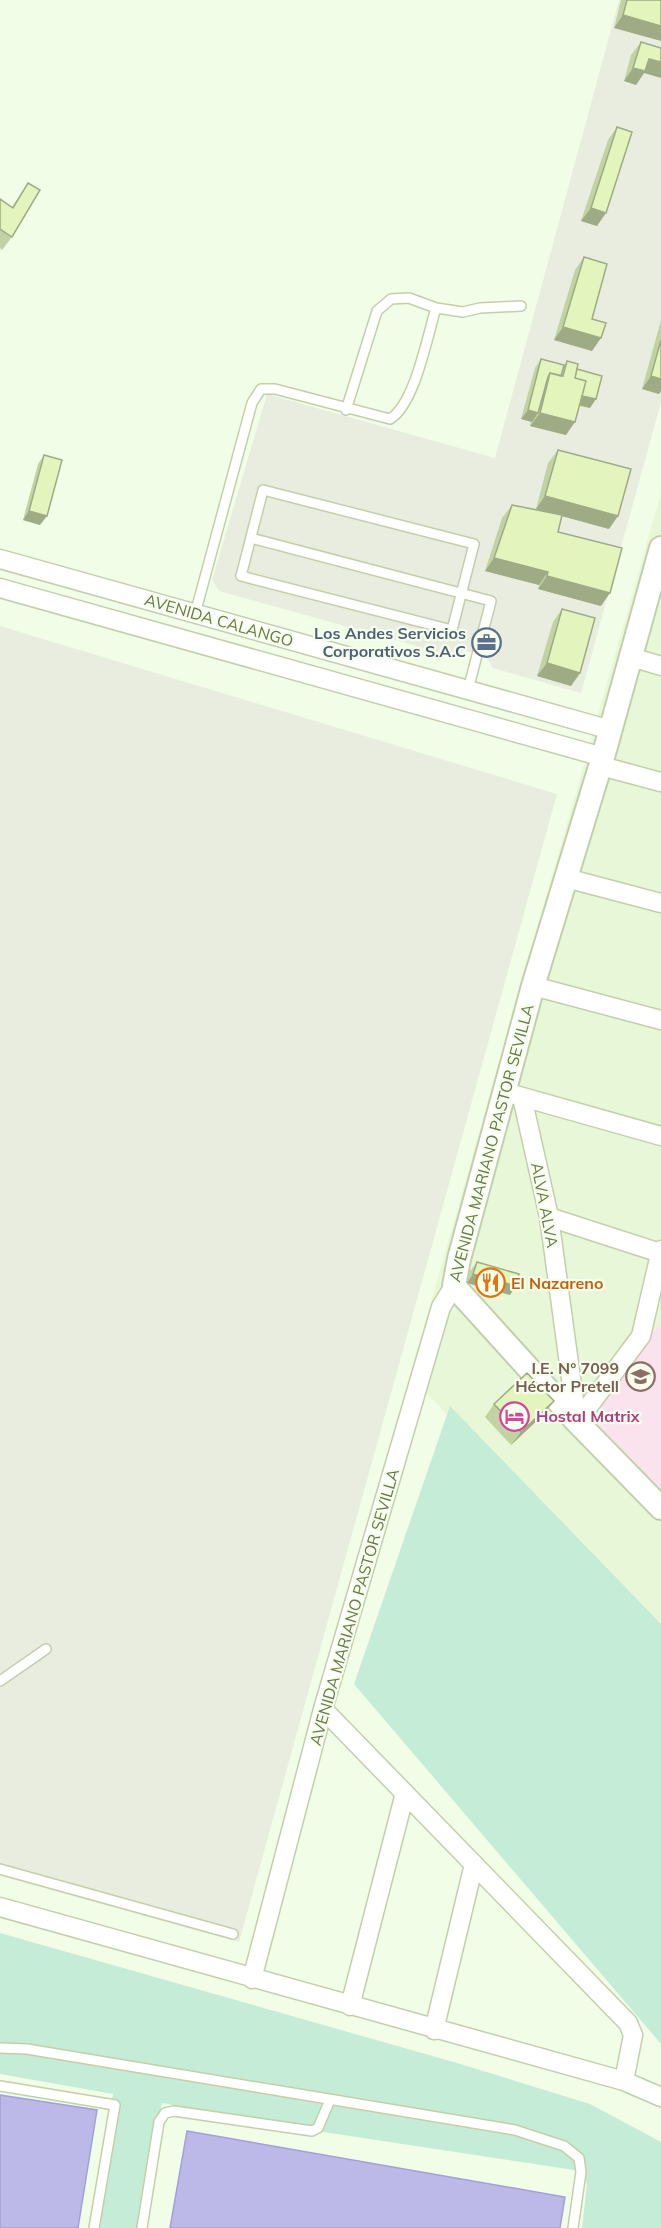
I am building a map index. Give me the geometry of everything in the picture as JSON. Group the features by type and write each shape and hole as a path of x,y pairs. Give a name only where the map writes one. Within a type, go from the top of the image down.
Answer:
{"street":[{"name":"AVENIDA MARIANO PASTOR SEVILLA","path":"252,1979 323,1709 441,1307 454,1286 513,1095 533,986 602,761 661,548"},
{"name":"AVENIDA CALANGO","path":"0,559 611,730"},
{"name":"AVENIDA CALANGO","path":"0,588 602,761 661,783"},
{"path":"631,657 661,666"},
{"path":"566,878 661,903"},
{"path":"533,986 661,1020"},
{"path":"513,1095 661,1136"},
{"name":"ALVA ALVA","path":"513,1095 549,1217 577,1422"},
{"path":"549,1217 661,1252 641,1336 577,1422"},
{"path":"454,1286 577,1422 661,1508"},
{"path":"323,1709 628,2023 633,2035 624,2082"},
{"path":"350,2006 405,1793"},
{"path":"434,2030 474,1864"},
{"path":"0,1907 624,2082 661,2097"}],"lane":[{"path":"346,410 377,311 391,299 409,298 436,308 463,312 480,308 521,306"},
{"path":"195,614 252,403 261,389 275,389 346,410 390,419 399,414 408,398 436,308"},
{"path":"263,490 474,544 461,593 452,630 241,576 263,490"},
{"path":"251,538 491,601 468,690"},
{"path":"0,1681 46,1649"},
{"path":"0,1869 232,1934"},
{"path":"0,2049 27,2049 515,2130 564,2146 579,2158 581,2172 573,2228"},
{"path":"0,2086 115,2105 94,2228"},
{"path":"142,2228 159,2122 165,2113 174,2111 312,2131 318,2127 330,2100"}],"shaded area":[{"path":"619,0 661,0 661,402 581,693 493,668 485,655 465,651 456,657 219,591 212,580 267,394 495,458"},
{"path":"661,493 661,1640 410,1376"},
{"path":"0,626 557,794 239,1942 0,1876"},
{"name":"I.E. N° 7099 Héctor Pretell","path":"661,1324 661,1497 586,1420 650,1335"},
{"path":"450,1406 661,1624 661,2044 354,1684"},
{"path":"0,1933 457,2063 590,2104 661,2142 661,2228 582,2228 587,2184 581,2171 297,2128 162,2103 140,2228 92,2228 113,2094 0,2074"}],"water":[{"path":"0,2095 97,2110 78,2228 0,2228"},
{"path":"187,2131 565,2197 560,2228 170,2228"}],"building":[{"path":"627,0 661,0 661,26 623,15"},
{"path":"641,42 661,48 661,62 649,59 645,71 633,68"},
{"path":"617,127 632,132 606,213 591,208"},
{"path":"28,183 40,190 12,237 0,229 0,199 13,208"},
{"path":"584,257 607,264 592,319 606,323 601,338 563,327"},
{"path":"661,340 661,379 651,376"},
{"path":"541,359 564,365 561,376 550,373 538,413 528,410"},
{"path":"567,361 578,364 575,378 586,381 575,422 540,413 550,373 563,376"},
{"path":"577,369 602,376 596,399 582,396 586,381 575,378"},
{"path":"558,450 631,469 618,516 545,496"},
{"path":"44,455 62,460 47,516 29,511"},
{"path":"512,505 562,515 558,532 622,548 610,593 547,576 548,572 494,558"},
{"path":"562,609 595,618 580,673 547,663"},
{"path":"477,1262 519,1274 516,1286 473,1274"},
{"path":"527,1373 554,1401 521,1432 494,1404"}],"place":[{"name":"Los Andes Servicios Corporativos S.A.C","path":"487,642"},
{"name":"El Nazareno","path":"490,1283"},
{"name":"I.E. N° 7099 Héctor Pretell","path":"640,1377"},
{"name":"Hostal Matrix","path":"515,1416"}]}
